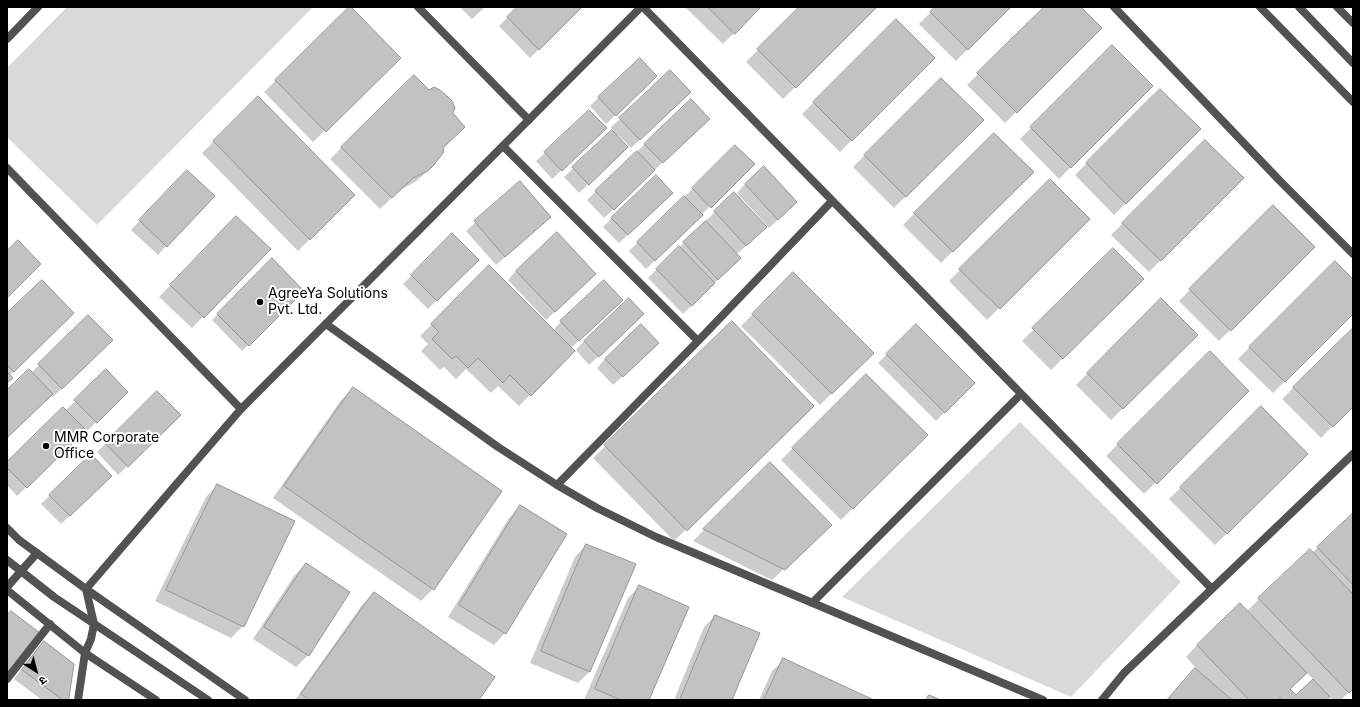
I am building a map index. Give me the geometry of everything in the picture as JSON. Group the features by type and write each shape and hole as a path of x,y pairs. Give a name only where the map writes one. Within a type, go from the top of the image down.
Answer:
{"street":[{"path":"7,39 38,7"},
{"path":"418,7 529,120"},
{"path":"86,589 241,408 642,7 1212,589"},
{"path":"1114,7 1280,181 1353,254"},
{"path":"1260,7 1353,102"},
{"path":"1299,7 1353,63"},
{"path":"1337,7 1353,23"},
{"path":"503,146 698,341"},
{"path":"7,168 241,408"},
{"path":"556,485 698,341 832,201"},
{"path":"326,324 498,447 556,485 597,508 656,537 1043,700"},
{"path":"812,603 1021,394"},
{"path":"1102,700 1124,673 1353,454"},
{"path":"7,528 19,540 86,589 245,700"},
{"path":"37,553 7,589 85,653 156,700"},
{"path":"7,560 54,597 208,700"},
{"path":"78,700 85,653 91,639 94,624 86,589"},
{"path":"7,679 50,624"}],"shaded area":[{"path":"67,7 313,7 97,225 7,137 7,68"},
{"path":"1020,422 1181,582 1071,697 842,597"}],"building":[{"path":"349,7 351,7 401,58 326,132 275,80"},
{"path":"517,7 581,8 539,50 507,17"},
{"path":"708,7 761,7 735,34"},
{"path":"799,7 877,7 796,88 757,49"},
{"path":"935,7 1011,7 968,50 930,12"},
{"path":"1044,7 1081,7 1102,28 1017,113 977,73"},
{"path":"896,19 935,58 852,141 813,102"},
{"path":"1112,45 1153,86 1071,168 1030,127"},
{"path":"640,58 657,76 616,116 598,97"},
{"path":"670,70 691,92 640,140 619,118"},
{"path":"414,75 429,90 434,87 440,90 452,101 455,108 453,113 465,127 444,147 443,153 428,171 413,178 392,198 341,147"},
{"path":"941,78 984,120 906,197 864,155"},
{"path":"1160,89 1201,129 1126,204 1086,163"},
{"path":"258,96 355,195 310,240 213,141"},
{"path":"691,99 710,119 663,163 644,144"},
{"path":"589,110 607,128 562,171 544,152"},
{"path":"612,130 628,147 589,185 572,167"},
{"path":"994,133 1034,172 953,252 914,213"},
{"path":"1205,140 1244,178 1161,261 1122,223"},
{"path":"735,145 755,164 711,208 692,188"},
{"path":"637,151 655,170 614,210 595,191"},
{"path":"764,166 797,202 778,220 745,184"},
{"path":"187,170 215,196 167,247 139,220"},
{"path":"656,175 673,193 628,235 611,218"},
{"path":"1050,179 1090,219 1000,309 959,269"},
{"path":"520,181 551,217 505,257 474,221"},
{"path":"734,192 767,227 746,246 714,211"},
{"path":"684,196 703,215 655,261 637,242"},
{"path":"1273,205 1315,247 1231,331 1189,289"},
{"path":"236,216 271,249 204,318 170,285"},
{"path":"706,221 741,258 718,280 683,242"},
{"path":"557,232 596,274 555,312 516,271"},
{"path":"452,233 479,260 437,301 411,275"},
{"path":"18,240 41,264 7,298 7,251"},
{"path":"679,246 715,283 692,306 656,269"},
{"path":"1113,248 1144,279 1063,359 1032,328"},
{"name":"AgreeYa Solutions Pvt. Ltd.","path":"272,258 304,291 249,346 217,314"},
{"path":"1335,261 1353,279 1353,314 1285,382 1249,347"},
{"path":"489,265 575,351 531,396 510,375 503,383 478,358 468,368 456,356 452,359 432,339 439,332 431,324"},
{"path":"793,272 874,353 832,394 752,314"},
{"path":"42,280 74,313 14,372 7,365 7,313"},
{"path":"604,280 623,300 579,341 560,321"},
{"path":"629,298 644,314 599,357 584,341"},
{"path":"1161,298 1198,335 1123,409 1087,373"},
{"path":"88,315 113,340 62,389 38,364"},
{"path":"732,321 814,406 687,531 604,445"},
{"path":"641,324 659,343 623,377 605,359"},
{"path":"916,324 975,383 945,413 886,354"},
{"path":"1353,328 1353,407 1333,427 1293,387"},
{"path":"1210,351 1249,391 1157,484 1117,444"},
{"path":"29,369 53,394 7,438 7,390"},
{"path":"106,369 128,392 97,423 74,400"},
{"path":"7,372 13,378 7,383"},
{"path":"866,374 928,435 853,509 792,448"},
{"path":"353,387 502,491 434,590 284,486"},
{"path":"157,391 181,415 128,467 105,443"},
{"path":"1261,406 1308,454 1227,534 1180,487"},
{"name":"MMR Corporate Office","path":"63,407 86,430 27,488 7,468 7,462"},
{"path":"91,454 112,476 70,516 49,495"},
{"path":"770,462 832,525 785,570 703,529"},
{"path":"217,484 295,521 244,627 166,590"},
{"path":"520,505 567,534 506,634 459,605"},
{"path":"1353,513 1353,585 1317,547"},
{"path":"586,544 636,564 590,672 541,651"},
{"path":"1310,549 1353,594 1353,689 1349,693 1258,598"},
{"path":"306,563 350,592 309,656 264,627"},
{"path":"639,585 689,607 649,700 621,700 595,689"},
{"path":"374,592 495,677 479,700 309,700 301,694"},
{"path":"1240,603 1307,673 1290,689 1296,695 1313,679 1330,697 1326,700 1282,700 1280,698 1278,700 1249,700 1197,645"},
{"path":"11,611 40,633 7,673 7,615"},
{"path":"715,615 760,633 732,700 680,700"},
{"path":"44,641 74,664 68,700 63,700 22,670"},
{"path":"783,658 874,700 764,700"},
{"path":"1195,668 1232,700 1167,700"},
{"path":"929,695 941,700 926,700"}],"place":[{"name":"AgreeYa Solutions Pvt. Ltd.","path":"260,302"},
{"name":"MMR Corporate Office","path":"46,446"}]}
